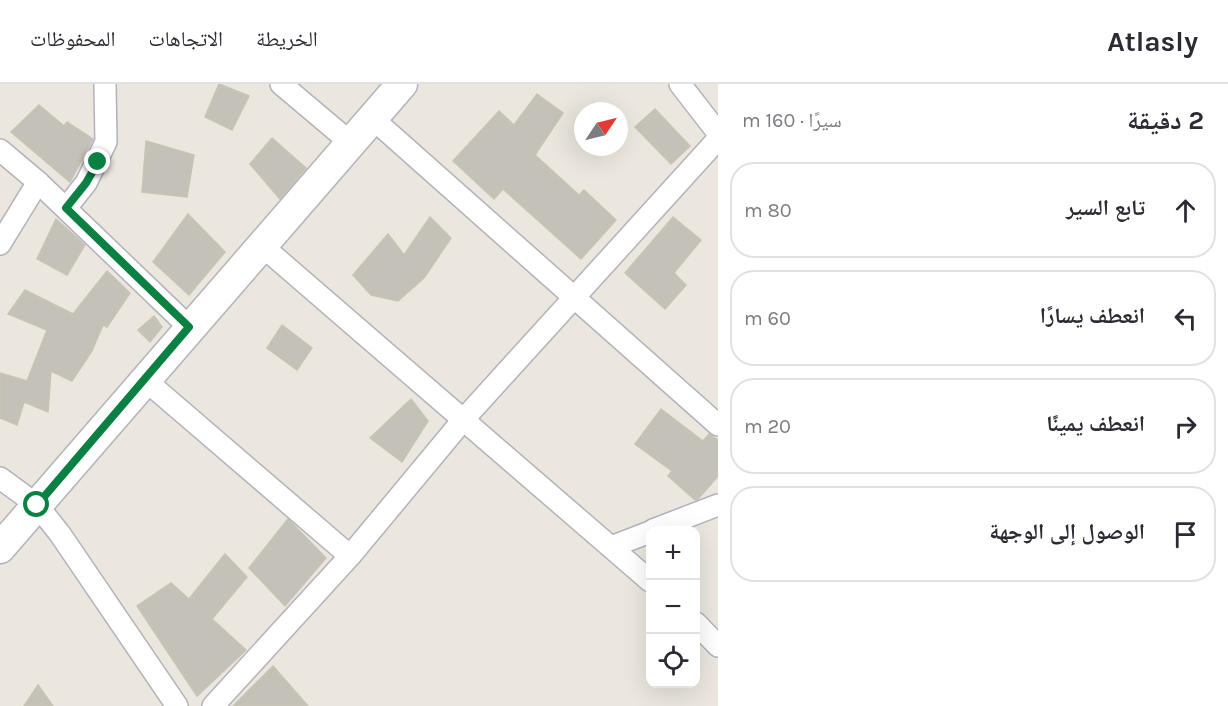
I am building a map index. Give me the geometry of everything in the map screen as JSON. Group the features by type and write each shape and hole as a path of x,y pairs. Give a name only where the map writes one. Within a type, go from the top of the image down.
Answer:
{"street":[{"path":"66,208 86,183 106,142 105,84"},
{"path":"281,84 351,143"},
{"path":"0,548 189,327 402,84"},
{"path":"680,84 718,133"},
{"path":"372,118 718,425"},
{"path":"213,706 350,556 463,420 718,139"},
{"path":"0,150 66,208 189,327"},
{"path":"0,244 38,182"},
{"path":"261,245 650,580"},
{"path":"144,380 350,556"},
{"path":"0,478 37,505 60,534 177,706"},
{"path":"665,526 718,505"},
{"path":"611,547 646,533"},
{"path":"700,627 718,646"}],"building":[{"path":"219,84 249,96 232,130 205,117"},
{"path":"537,94 563,113 535,155 579,195 584,190 616,220 581,259 503,189 494,199 453,161 499,111 514,125"},
{"path":"39,105 64,126 67,122 93,139 70,182 11,132"},
{"path":"655,109 690,146 671,164 635,127"},
{"path":"272,138 306,168 280,199 250,164"},
{"path":"146,141 194,155 187,197 142,192"},
{"path":"188,214 225,252 189,295 153,262"},
{"path":"430,217 451,238 424,278 398,301 371,295 353,275 388,234 404,255"},
{"path":"673,217 701,240 674,273 686,285 665,309 625,273"},
{"path":"56,219 85,245 67,275 37,259"},
{"path":"107,271 130,293 107,327 103,325 92,351 72,381 51,371 48,412 24,402 17,425 0,418 0,373 27,381 47,330 8,314 25,290 73,314"},
{"path":"154,316 162,327 150,342 138,330"},
{"path":"282,325 312,348 297,370 267,348"},
{"path":"411,399 428,421 402,462 370,438"},
{"path":"661,409 703,441 709,434 718,440 718,476 698,499 695,500 668,476 672,471 635,444"},
{"path":"288,519 326,558 285,606 249,568"},
{"path":"225,554 247,577 212,619 246,650 197,696 137,606 171,583 189,599"},
{"path":"273,666 308,706 233,706"},
{"path":"38,685 53,706 24,706"}],"route":[{"path":"37,505 189,327 66,208 86,183 98,162"}]}
